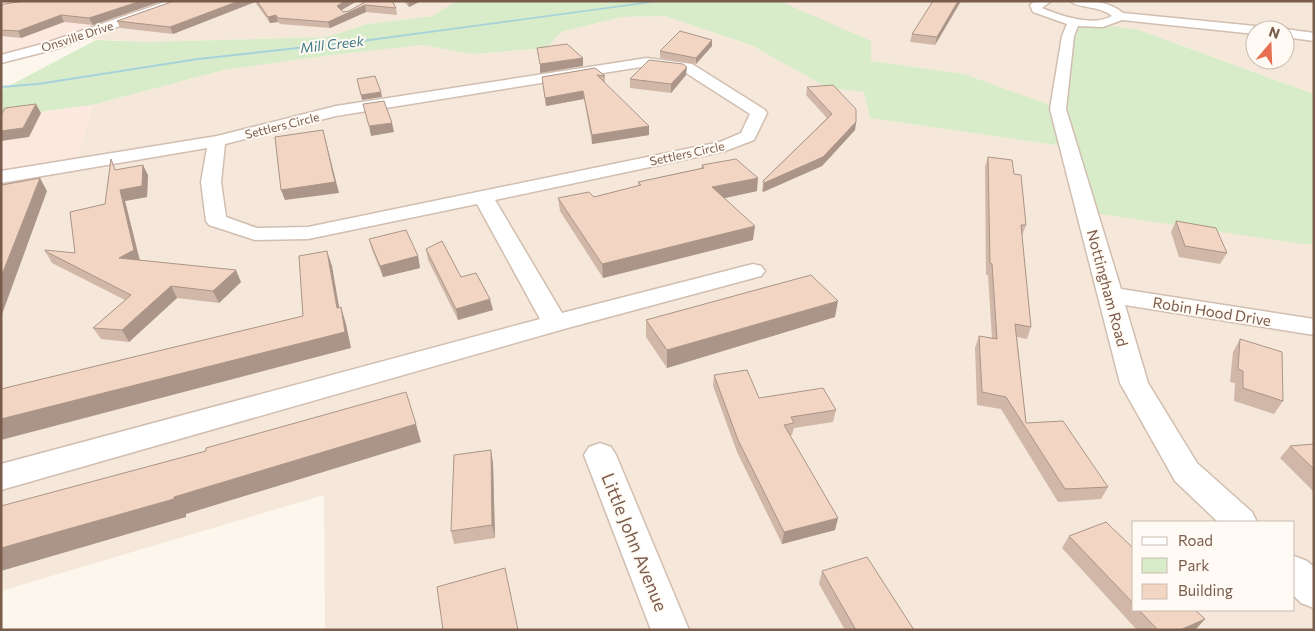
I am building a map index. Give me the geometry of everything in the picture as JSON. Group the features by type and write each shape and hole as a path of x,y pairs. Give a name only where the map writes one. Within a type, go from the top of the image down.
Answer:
{"street":[{"name":"Onsville Drive","path":"1,59 51,46 180,1"},
{"path":"1046,1 1036,5 1037,10 1051,16 1105,6 1115,10 1120,16 1245,29"},
{"path":"1075,11 1094,22 1116,20 1120,16"},
{"name":"Nottingham Road","path":"1075,11 1068,36 1058,108 1076,166 1134,383 1186,472 1239,521"},
{"path":"1295,34 1314,36"},
{"name":"Settlers Circle","path":"1,177 218,141 336,111 648,62 687,68 703,76 759,114 748,136 725,146 308,232 255,234 216,221 211,182 218,141"},
{"path":"484,196 554,323"},
{"path":"1,478 554,323 753,272"},
{"name":"Robin Hood Drive","path":"1110,295 1314,327"},
{"name":"Little John Avenue","path":"600,455 670,630"},
{"path":"1295,573 1314,591"}],"shaded area":[{"path":"1,1 180,1 1,59"},
{"path":"180,1 456,1 433,16 367,24 327,37 147,42 72,38"},
{"path":"785,1 1314,1 1314,94 1248,70 1295,70 1295,20 1245,20 1245,69 1139,30 1058,109 964,74 871,61 784,3"},
{"path":"665,16 751,45 828,88 864,92 870,118 1070,147 1303,244 1314,244 1314,630 325,630 324,495 1,591 1,179 75,168 92,105 224,70 422,45 472,54 547,48 561,32 622,17"},
{"path":"92,105 75,168 1,178 1,117"}],"green space":[{"path":"456,1 785,1 784,3 871,41 871,61 964,74 1058,108 1074,21 1139,30 1314,94 1314,244 1303,244 1087,212 1070,147 870,118 864,92 828,88 751,45 665,16 622,17 561,32 547,48 472,54 422,45 324,56 224,70 92,105 1,117 1,90 96,40 147,42 327,37 367,24 433,16"}],"building":[{"path":"25,1 141,1 89,18 61,15 18,31 1,30 1,6"},
{"path":"174,1 239,1 170,27 117,21"},
{"path":"257,1 345,1 337,6 343,12 349,11 367,1 392,1 396,8 365,5 328,22 278,18 276,15 268,17"},
{"path":"933,1 958,1 937,37 912,34"},
{"path":"680,31 712,40 696,58 660,51"},
{"path":"567,44 583,58 540,64 537,48"},
{"path":"649,60 683,64 687,67 671,84 630,79"},
{"path":"595,68 605,76 597,75 649,126 592,135 583,91 545,98 542,77"},
{"path":"375,76 381,92 361,95 357,79"},
{"path":"833,85 856,109 856,122 823,157 764,183 763,181 832,114 807,87"},
{"path":"384,101 392,123 369,126 363,104"},
{"path":"36,104 23,128 1,131 1,115 5,108"},
{"path":"323,130 335,182 281,190 275,137"},
{"path":"988,157 1012,160 1014,174 1021,175 1026,225 1021,225 1031,327 1015,324 1026,423 1063,421 1108,487 1065,489 1006,397 982,392 979,336 997,339 992,264 990,263"},
{"path":"111,159 115,170 143,165 142,186 120,190 134,250 119,258 236,270 213,291 171,286 122,330 93,328 131,295 45,251 75,253 70,212 105,204"},
{"path":"736,159 758,178 712,187 755,226 602,264 558,198 589,192 594,197 641,185 638,182 704,168 702,165"},
{"path":"40,178 1,277 1,186"},
{"path":"1176,221 1216,228 1227,253 1185,246"},
{"path":"406,230 418,256 380,266 369,239"},
{"path":"442,241 461,277 476,273 490,299 456,309 426,249"},
{"path":"327,251 337,308 341,307 345,332 1,419 1,389 303,316 299,256"},
{"path":"811,275 838,301 667,350 646,320"},
{"path":"1240,339 1282,352 1283,401 1243,388 1243,371 1238,369"},
{"path":"747,370 759,398 823,388 836,410 791,417 794,423 784,425 838,518 784,532 738,440 714,375"},
{"path":"406,392 416,424 174,497 174,499 1,548 1,506 206,451 206,448"},
{"path":"1314,444 1314,469 1290,446"},
{"path":"491,450 492,525 451,531 454,455"},
{"path":"1106,522 1132,547 1132,602 1069,536"},
{"path":"867,557 914,630 856,630 822,571"},
{"path":"505,568 518,630 443,630 437,587"},
{"path":"1140,611 1196,611 1205,619 1180,630 1158,630"}],"waterway":[{"name":"Mill Creek","path":"1,87 38,84 198,59 362,41 663,1"}]}
